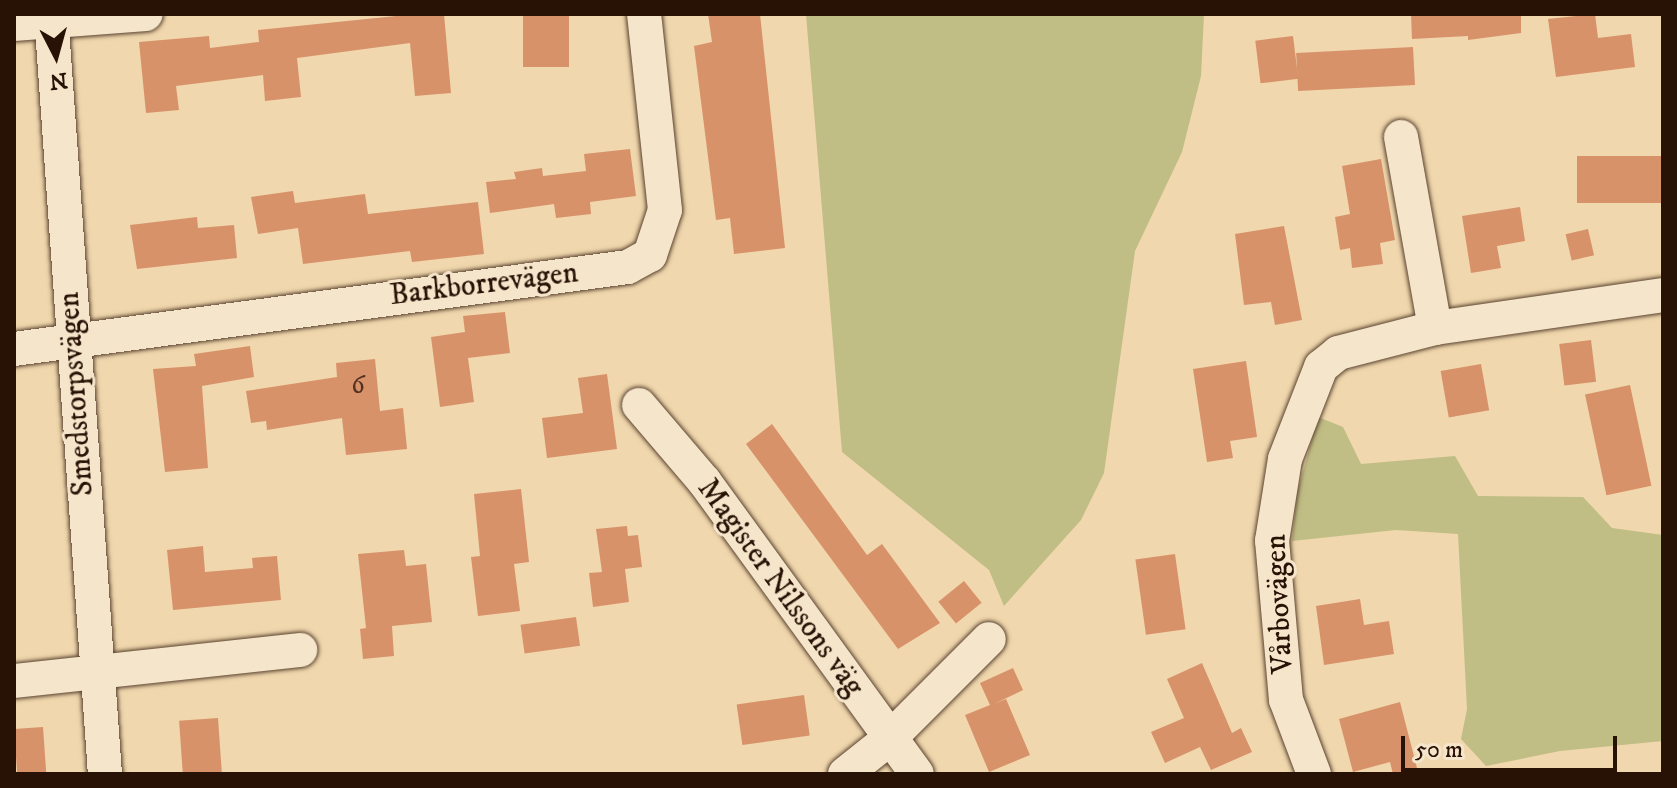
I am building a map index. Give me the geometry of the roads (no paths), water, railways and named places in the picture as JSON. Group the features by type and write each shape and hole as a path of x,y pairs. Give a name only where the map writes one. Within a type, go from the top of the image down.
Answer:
{"street":[{"path":"14,24 51,17 146,14"},
{"name":"Barkborrevägen","path":"14,349 619,268 650,255 665,210 644,14"},
{"name":"Smedstorpsvägen","path":"51,17 105,774"},
{"path":"1401,137 1435,328"},
{"name":"Vårbovägen","path":"1314,774 1286,700 1276,631 1272,541 1285,459 1321,367 1338,353 1435,328 1663,295"},
{"name":"Magister Nilssons väg","path":"639,405 704,481 917,774"},
{"path":"845,774 889,739 989,639"},
{"path":"14,681 300,650"}]}
